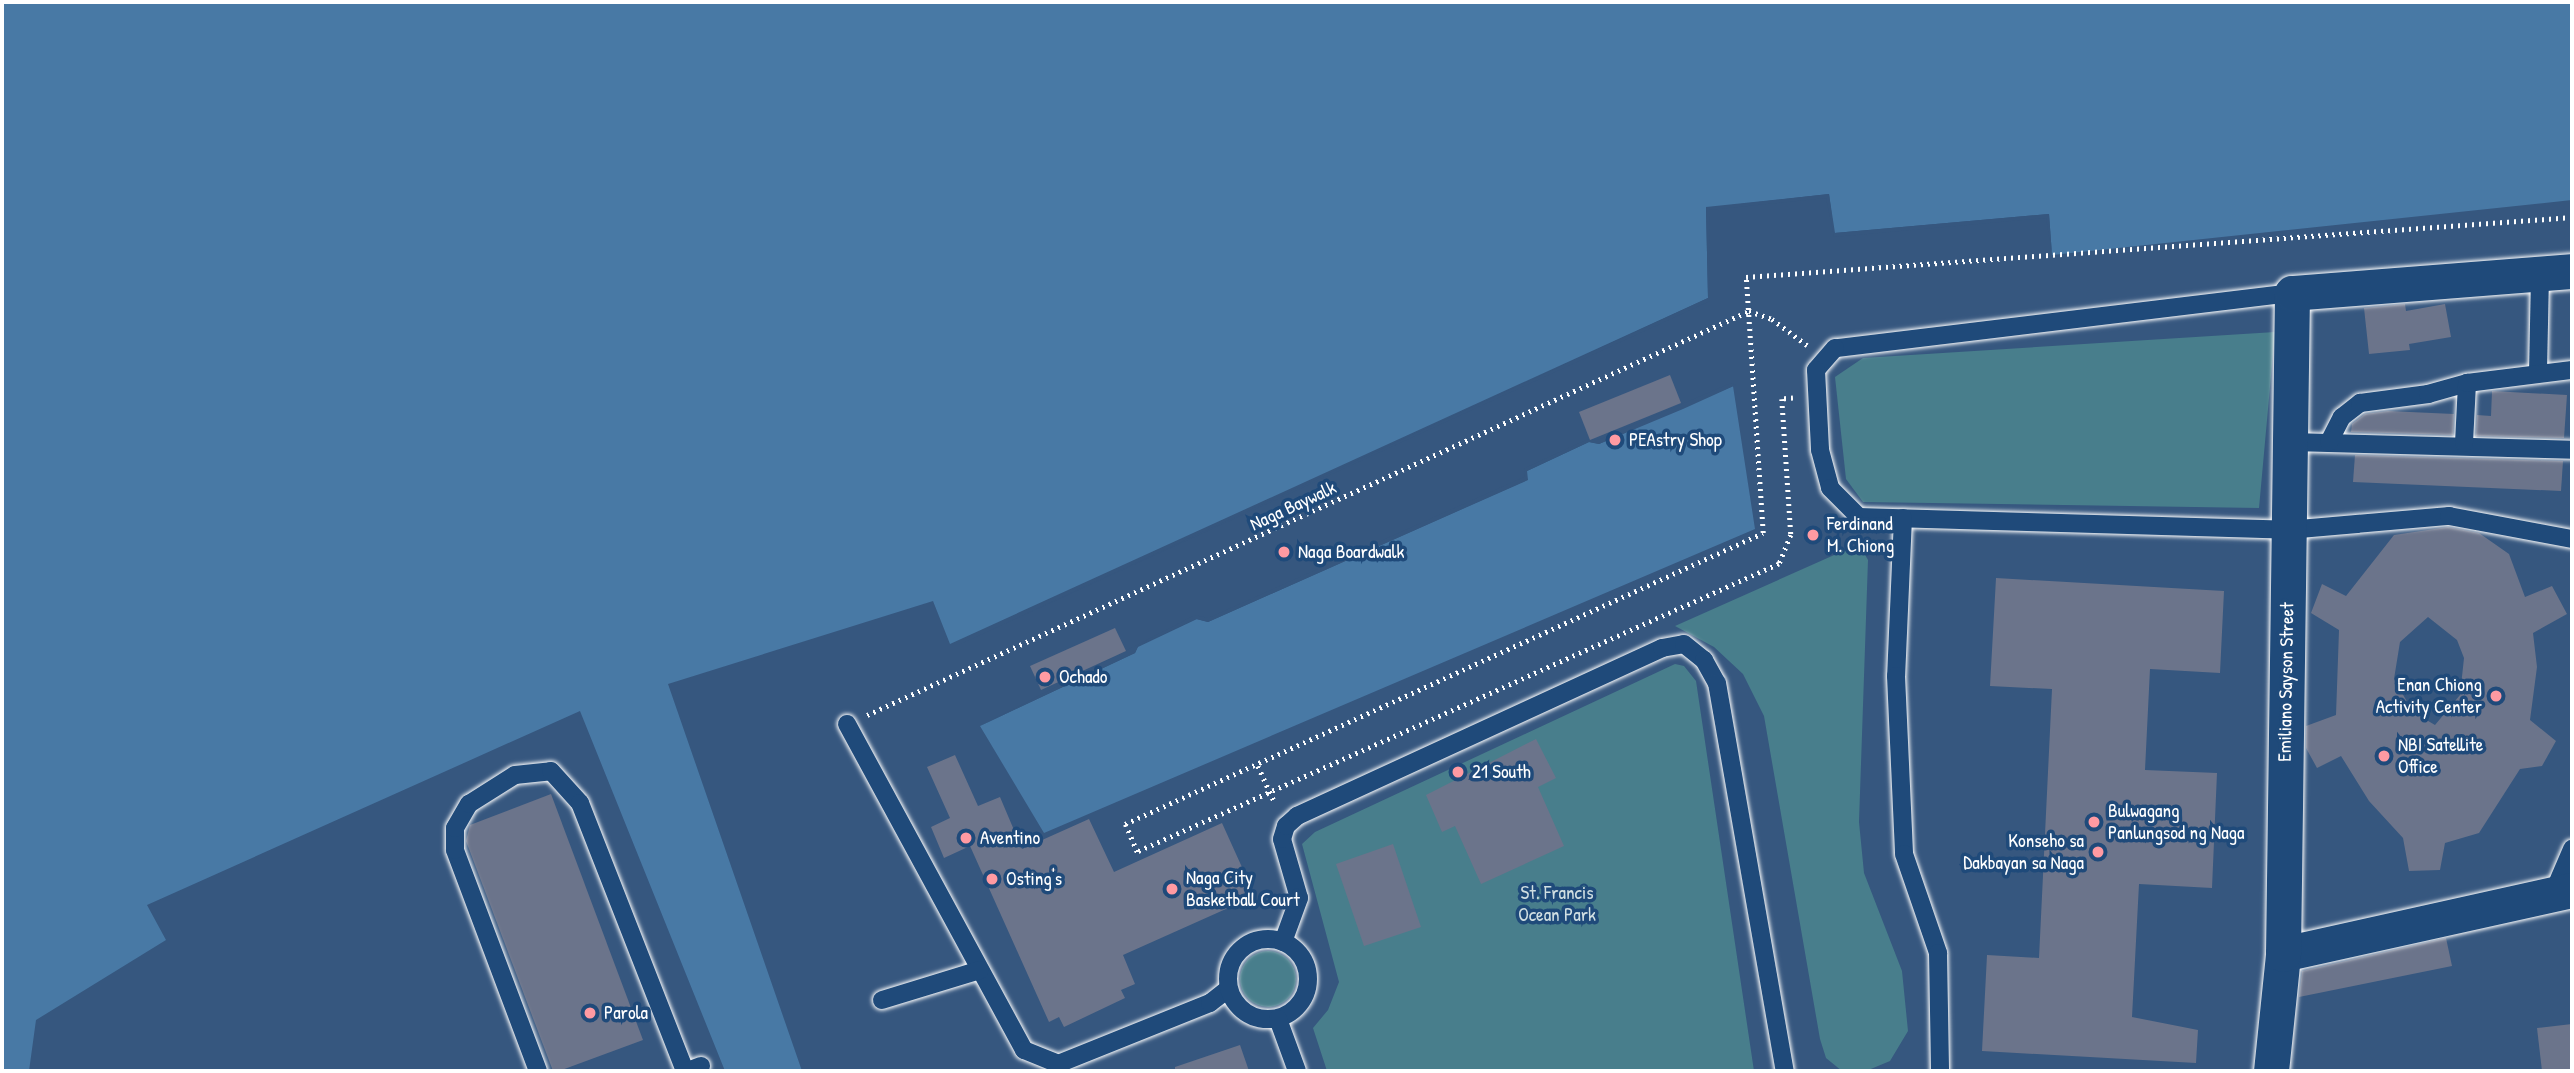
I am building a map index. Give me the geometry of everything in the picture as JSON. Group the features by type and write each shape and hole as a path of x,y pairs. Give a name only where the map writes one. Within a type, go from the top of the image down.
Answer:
{"street":[{"path":"2292,293 2556,273"},
{"name":"Emiliano Sayson Street","path":"2271,1071 2283,954 2292,293"},
{"path":"2283,954 2563,890"}],"lane":[{"path":"2538,372 2556,273"},
{"path":"2292,293 1856,343 1835,348 1816,370 1815,397 1820,450 1830,488 1859,517 2288,530 2449,516 2572,539"},
{"path":"2329,442 2342,416 2360,402 2538,372 2572,370"},
{"path":"2465,443 2467,383"},
{"path":"2292,442 2465,443 2572,450"},
{"path":"1903,518 1896,676 1904,854 1938,953 1940,1071"},
{"path":"1283,942 1299,898 1283,852 1286,826 1311,809 1662,648 1684,644 1704,660 1717,683 1786,1071"},
{"path":"847,724 1024,1050 1058,1064 1210,1003 1228,989"},
{"path":"537,1071 459,862 455,828 469,804 515,775 551,771 580,803 691,1069"},
{"path":"2563,890 2572,849"},
{"path":"1271,938 1283,942 1303,957 1309,982 1300,1006 1278,1019 1253,1017 1233,1001 1228,989 1230,964 1247,945 1271,938"},
{"path":"882,1000 980,970"},
{"path":"1278,1019 1297,1071"}],"path":[{"name":"Naga Baywalk","path":"847,724 1749,312 1772,319 1825,359"},
{"path":"1125,824 1137,852 1779,564 1791,535 1782,399 1815,397"},
{"path":"1258,766 1286,826"}],"green space":[{"path":"2275,332 2259,508 1863,502 1846,479 1835,377 1863,358"},
{"path":"1859,544 1868,560 1859,822 1864,873 1902,971 1908,1031 1890,1061 1866,1071 1842,1071 1826,1058 1820,1039 1764,716 1743,674 1714,647 1675,626"},
{"name":"St. Francis Ocean Park","path":"1675,664 1684,666 1696,681 1754,1071 1327,1071 1313,1028 1328,1010 1339,982 1302,844 1315,832"},
{"path":"1268,951 1279,953 1288,959 1294,968 1294,990 1288,999 1279,1005 1268,1007 1257,1005 1248,999 1242,990 1240,979 1242,968 1248,959 1257,953"}],"water":[{"path":"2,2 2572,2 2572,200 2052,255 2049,214 1834,233 1829,194 1706,208 1708,298 950,644 933,601 668,684 802,1071 725,1071 580,711 147,905 166,940 36,1020 29,1071 2,1071"},
{"path":"1733,386 1755,529 1044,833 980,726 1135,653 1138,647 1197,619 1208,622 1527,480 1527,471 1589,442 1599,444"}],"pier":[{"path":"1829,194 1835,233 2049,214 2052,255 2046,218 1834,237 1826,198 1709,210 1710,301 952,648 1708,298 1706,207"},
{"path":"1731,383 1736,385 1599,444 1589,442 1527,471 1528,480 1208,622 1196,619 1138,646 1135,653 980,726 1195,615 1208,618 1524,477 1525,468 1588,439 1598,440"}],"building":[{"path":"2405,304 2406,311 2445,304 2451,337 2409,344 2410,350 2369,354 2364,308"},
{"path":"1670,375 1681,403 1590,440 1579,412"},
{"path":"2492,391 2567,395 2564,438 2476,436 2477,415 2491,416"},
{"path":"2388,411 2454,414 2453,435 2351,432 2352,424 2365,414"},
{"path":"2355,455 2563,461 2561,491 2353,482"},
{"name":"Enan Chiong Activity Center","path":"2448,527 2479,533 2509,554 2525,597 2552,586 2567,614 2533,633 2537,667 2530,720 2556,741 2542,766 2520,769 2479,833 2445,843 2440,870 2409,871 2403,838 2369,801 2341,756 2317,768 2306,748 2306,726 2336,715 2339,630 2311,613 2322,584 2346,596 2394,535","holes":["2428,617 2457,640 2464,658 2460,695 2435,725 2413,712 2394,679 2400,642"]},
{"name":"Bulwagang Panlungsod ng Naga","path":"1996,578 2224,591 2220,673 2150,669 2145,770 2217,773 2212,888 2139,884 2132,1017 2198,1030 2196,1063 1982,1051 1987,955 2039,958 2052,689 1990,686"},
{"path":"1115,628 1126,651 1041,690 1030,666"},
{"path":"1536,739 1556,778 1538,787 1564,846 1481,884 1455,826 1442,832 1426,795"},
{"path":"955,755 978,806 1000,797 1022,849 1089,819 1114,872 1222,823 1255,896 1123,955 1135,984 1121,990 1125,998 1064,1027 1059,1017 1049,1022 970,846 944,858 931,827 950,818 927,767"},
{"path":"551,794 643,1040 559,1071 553,1071 466,841 470,825"},
{"path":"1393,844 1421,927 1364,946 1336,864"},
{"path":"2446,938 2452,966 2299,997 2302,971"},
{"path":"2572,1024 2572,1071 2542,1071 2537,1028"},
{"path":"1240,1045 1249,1071 1175,1071 1175,1067"}],"place":[{"name":"PEAstry Shop","path":"1615,440"},
{"name":"Ferdinand M. Chiong","path":"1813,535"},
{"name":"Naga Boardwalk","path":"1284,552"},
{"name":"Ochado","path":"1045,677"},
{"name":"Enan Chiong Activity Center","path":"2496,696"},
{"name":"NBI Satellite Office","path":"2384,756"},
{"name":"21 South","path":"1458,772"},
{"name":"Bulwagang Panlungsod ng Naga","path":"2094,822"},
{"name":"Aventino","path":"966,838"},
{"name":"Konseho sa Dakbayan sa Naga","path":"2098,852"},
{"name":"Osting's","path":"992,879"},
{"name":"Naga City Basketball Court","path":"1172,889"},
{"name":"Parola","path":"590,1013"}]}
